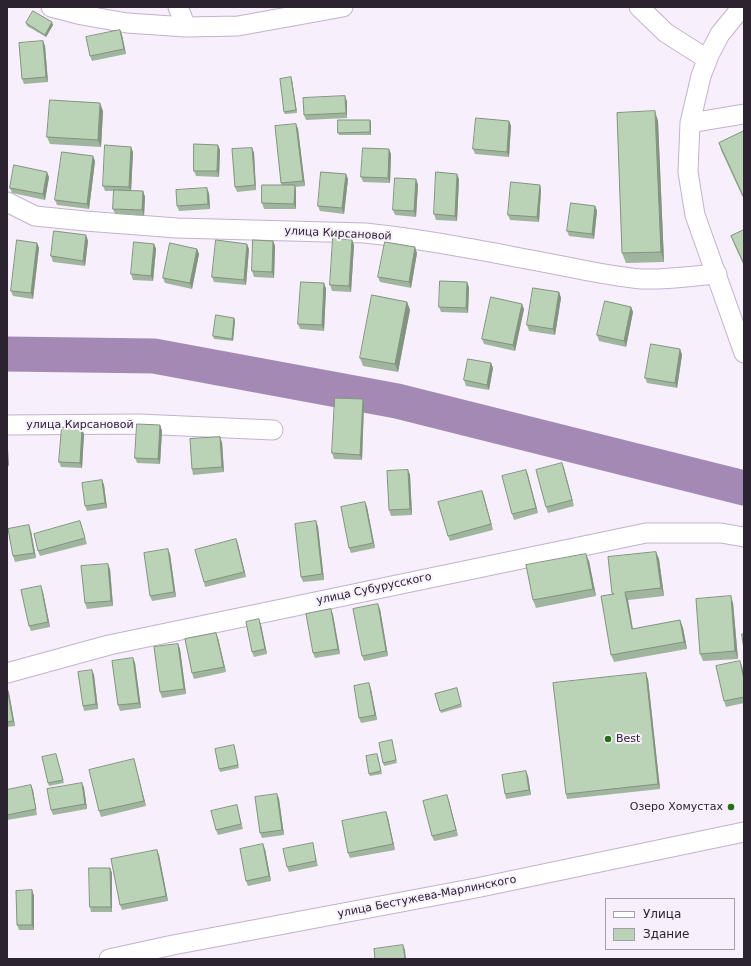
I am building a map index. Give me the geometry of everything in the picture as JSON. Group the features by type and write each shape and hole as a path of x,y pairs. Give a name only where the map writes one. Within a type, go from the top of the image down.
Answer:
{"street":[{"path":"51,7 82,15 127,23 186,27 238,26 343,7"},
{"path":"178,7 186,27"},
{"path":"639,7 666,33 707,59"},
{"path":"742,7 720,34 707,59 701,76 690,123 688,172 696,215 744,353"},
{"path":"690,123 744,114"},
{"name":"улица Кирсановой","path":"7,202 35,216 86,221 176,228 365,233 642,279 717,274"},
{"name":"улица Кирсановой","path":"7,425 139,424 273,430"},
{"name":"улица Субурусского","path":"7,673 109,645 646,533 721,533 744,537"},
{"name":"улица Бестужева-Марлинского","path":"110,959 181,944 476,888 744,832"}],"building":[{"path":"33,11 52,22 45,35 26,23"},
{"path":"120,30 124,49 90,56 86,37"},
{"path":"43,41 46,77 22,79 19,43"},
{"path":"291,77 296,110 284,112 280,79"},
{"path":"345,96 346,113 304,115 303,98"},
{"path":"50,100 100,103 98,140 47,137"},
{"path":"655,111 661,252 622,253 617,113"},
{"path":"476,118 509,121 507,152 473,149"},
{"path":"338,120 370,120 370,132 338,133"},
{"path":"296,124 303,181 281,183 275,126"},
{"path":"744,131 744,198 719,143"},
{"path":"194,144 218,145 217,171 194,171"},
{"path":"105,145 131,147 129,187 103,186"},
{"path":"252,148 255,185 235,187 232,149"},
{"path":"363,148 389,149 388,178 361,177"},
{"path":"62,152 93,156 87,204 55,200"},
{"path":"14,165 47,172 43,194 10,188"},
{"path":"321,172 346,174 342,208 318,206"},
{"path":"436,172 457,174 455,216 434,214"},
{"path":"395,178 416,179 414,211 393,210"},
{"path":"511,182 540,185 537,217 508,215"},
{"path":"262,185 295,185 294,204 262,203"},
{"path":"207,188 208,204 177,206 176,190"},
{"path":"114,190 143,191 142,210 113,209"},
{"path":"571,203 595,206 592,234 567,231"},
{"path":"744,230 744,264 731,236"},
{"path":"54,231 86,235 83,261 51,256"},
{"path":"333,238 352,240 349,286 330,285"},
{"path":"17,240 37,243 31,293 11,291"},
{"path":"216,240 247,244 244,280 212,277"},
{"path":"253,240 273,241 272,272 252,271"},
{"path":"134,242 154,244 151,276 131,274"},
{"path":"385,242 415,247 409,282 378,277"},
{"path":"170,243 197,249 190,283 163,278"},
{"path":"440,281 467,282 466,308 439,307"},
{"path":"301,282 324,283 322,325 298,324"},
{"path":"533,288 559,292 553,329 527,325"},
{"path":"372,295 407,302 395,364 360,358"},
{"path":"491,297 522,304 513,345 482,339"},
{"path":"605,301 631,307 624,341 597,335"},
{"path":"216,315 234,318 232,339 213,336"},
{"path":"651,344 680,349 675,383 645,378"},
{"path":"468,359 491,363 487,385 464,380"},
{"path":"335,398 363,399 360,455 332,453"},
{"path":"137,424 160,425 158,459 135,458"},
{"path":"62,427 82,429 80,463 59,462"},
{"path":"220,437 222,467 192,469 190,439"},
{"path":"562,463 572,500 546,507 536,470"},
{"path":"408,470 410,509 389,510 387,471"},
{"path":"526,470 536,508 512,514 502,476"},
{"path":"102,480 105,503 85,506 82,483"},
{"path":"482,491 491,524 448,536 438,502"},
{"path":"365,502 373,543 349,548 341,507"},
{"path":"80,521 85,538 38,551 34,534"},
{"path":"316,521 322,574 301,577 295,524"},
{"path":"29,525 34,553 13,556 8,529"},
{"path":"236,539 244,572 204,582 195,550"},
{"path":"168,549 174,592 150,596 144,553"},
{"path":"656,552 661,588 625,592 632,629 680,620 684,642 611,655 601,596 614,594 612,593 608,557"},
{"path":"586,554 593,589 533,600 526,565"},
{"path":"108,564 111,601 85,603 81,566"},
{"path":"41,586 48,622 29,626 21,590"},
{"path":"731,596 735,651 700,654 696,599"},
{"path":"378,604 386,651 362,656 353,609"},
{"path":"331,609 338,649 313,653 306,614"},
{"path":"259,619 265,649 252,652 246,622"},
{"path":"216,633 224,667 192,673 185,639"},
{"path":"742,634 744,634 744,649"},
{"path":"178,644 184,689 160,692 154,647"},
{"path":"133,658 139,703 118,705 112,661"},
{"path":"740,661 744,680 744,697 724,701 716,666"},
{"path":"92,670 96,704 83,706 78,672"},
{"name":"Best","path":"646,673 658,784 566,794 553,683"},
{"path":"369,683 375,715 359,718 354,686"},
{"path":"7,687 13,721 7,722"},
{"path":"457,688 461,704 440,711 435,694"},
{"path":"392,740 396,760 383,763 379,743"},
{"path":"234,745 238,765 219,769 215,749"},
{"path":"56,754 63,780 48,783 42,757"},
{"path":"377,754 381,771 369,774 366,756"},
{"path":"134,759 144,801 99,811 89,770"},
{"path":"526,771 529,790 505,794 502,775"},
{"path":"82,783 85,804 51,810 47,789"},
{"path":"31,785 36,809 7,815 7,790"},
{"path":"277,794 282,830 260,833 255,797"},
{"path":"447,795 456,830 432,836 423,801"},
{"path":"237,805 241,824 216,830 211,811"},
{"path":"386,812 393,844 348,853 342,821"},
{"path":"313,843 316,861 287,867 283,849"},
{"path":"263,844 269,876 246,881 240,849"},
{"path":"157,850 166,896 120,905 111,859"},
{"path":"89,868 110,868 111,907 90,907"},
{"path":"32,890 32,925 17,925 16,891"},
{"path":"403,945 405,959 375,959 374,949"}],"waterway":[{"path":"7,354 154,356 397,401 744,488"}],"place":[{"name":"Best","path":"608,739"},
{"name":"Озеро Хомустах","path":"731,807"}]}
